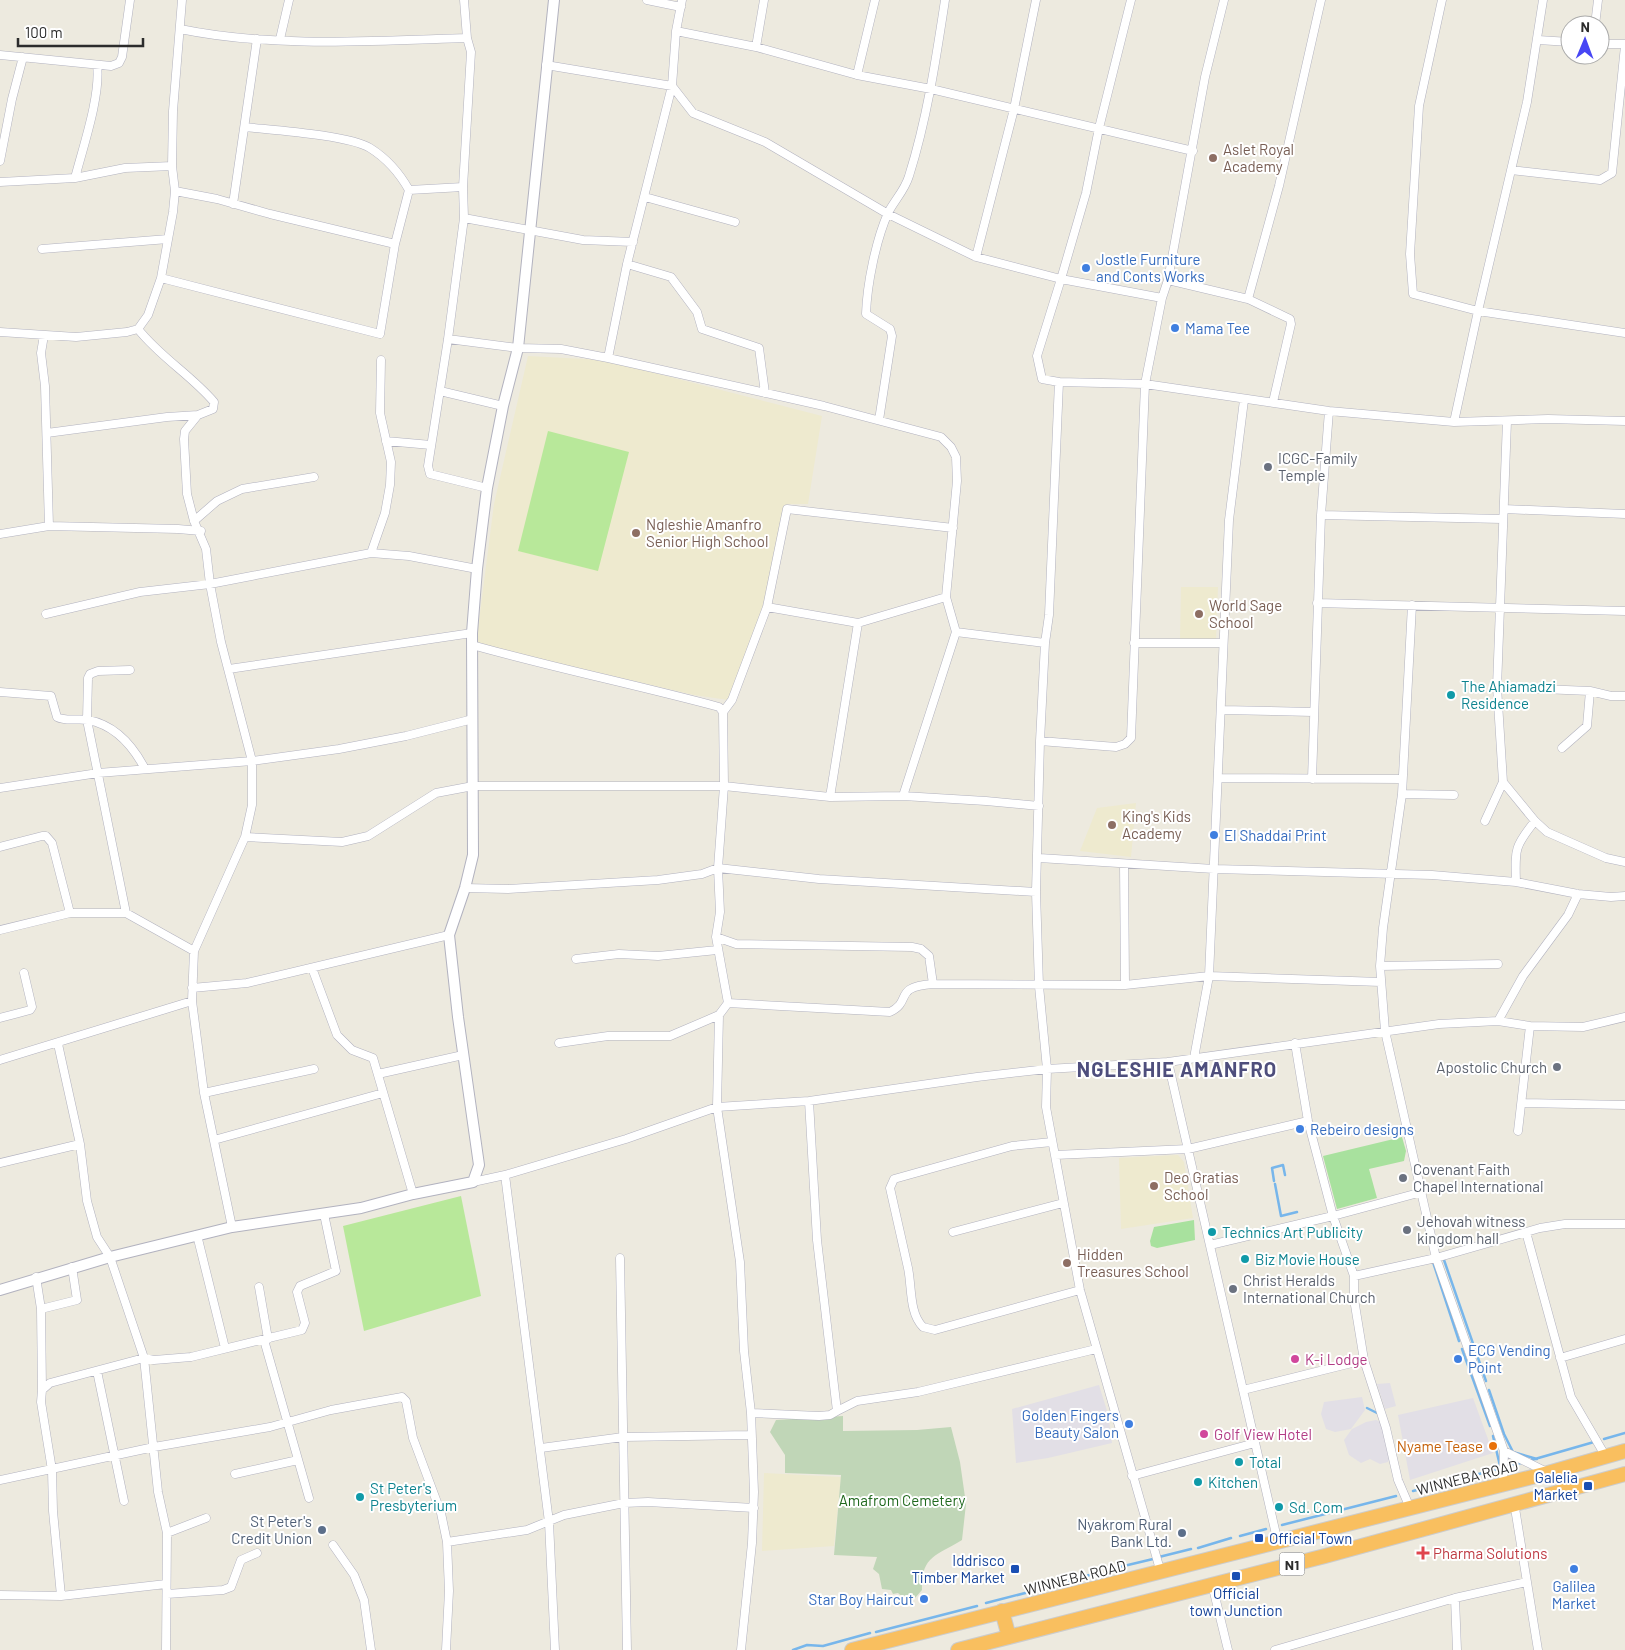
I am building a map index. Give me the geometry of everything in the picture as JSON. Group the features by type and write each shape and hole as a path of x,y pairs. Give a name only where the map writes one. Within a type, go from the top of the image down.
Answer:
{"highway":[{"name":"WINNEBA ROAD","path":"852,1650 1278,1543 1503,1485 1625,1451"},
{"name":"N1","path":"958,1650 1325,1556 1514,1502 1625,1474"},
{"path":"1002,1611 1009,1637"}],"street":[{"path":"0,55 111,66 119,63 122,57 130,0"},
{"path":"0,332 76,337 127,332 138,329 154,304 161,278 175,192 172,166 173,111 182,0"},
{"path":"280,39 289,0"},
{"path":"464,0 467,38 471,52 463,187 464,218 448,339 428,466 430,474 487,488"},
{"path":"473,1182 479,1165 449,935 465,888 473,855 472,634 478,569 487,488 503,406 518,348 554,0"},
{"path":"608,358 627,264 672,86 676,31 681,3 647,0"},
{"path":"756,47 764,0"},
{"path":"858,75 875,0"},
{"path":"878,420 892,336 890,329 866,314 873,264 888,214 908,179 931,89 945,0"},
{"path":"976,257 1014,109 1036,0"},
{"path":"1131,0 1099,128 1086,193 1037,356 1042,379 1059,382 1145,384 1329,411 1454,422 1548,419 1625,421"},
{"path":"1040,741 1116,747 1125,744 1131,738 1145,384 1162,298 1168,280 1206,77 1224,0"},
{"path":"1248,299 1284,167 1321,0"},
{"path":"1442,0 1419,106 1410,254 1412,294 1478,311 1625,333"},
{"path":"1454,422 1527,102 1538,40 1542,0"},
{"path":"1597,15 1598,0"},
{"path":"180,29 226,38 242,36 257,39 350,41 467,38"},
{"path":"676,31 756,47 858,75 931,89 1193,151"},
{"path":"233,204 257,39"},
{"path":"1538,40 1560,41"},
{"path":"1511,170 1600,180 1612,172 1625,45 1610,44"},
{"path":"0,161 12,99 23,57"},
{"path":"75,178 96,93 97,65"},
{"path":"546,65 672,86 693,113 765,142 888,214 976,257 1060,279 1162,298"},
{"path":"244,127 343,140 369,148 394,169 409,190"},
{"path":"0,182 75,178 125,168 172,166"},
{"path":"409,190 463,187"},
{"path":"161,278 380,334 395,244 409,190"},
{"path":"175,192 233,204 351,235 395,244"},
{"path":"645,197 735,222"},
{"path":"464,218 531,232 583,240 633,242"},
{"path":"42,249 168,240"},
{"path":"627,264 670,277 697,312 702,328 759,348 765,393"},
{"path":"1168,280 1248,299 1290,319 1273,402"},
{"path":"47,433 167,417 198,415 213,409 214,402 164,358 138,329"},
{"path":"44,335 42,353 46,386 49,526"},
{"path":"448,339 518,348 561,349 608,358 878,420 941,437 952,447 956,456 958,481 946,596 956,632 903,796"},
{"path":"371,553 385,513 390,485 391,462 380,413 381,360"},
{"path":"1059,382 1049,615 1045,643 1040,741 1039,858 1036,892 1039,986 1047,1070 1046,1107 1080,1290 1161,1573"},
{"path":"440,391 503,406"},
{"path":"1194,1058 1209,976 1222,710 1222,643 1229,520 1244,400"},
{"path":"1312,779 1321,515 1329,411"},
{"path":"198,415 186,431 184,439 187,494 194,521 201,531 206,549 210,584 221,642 252,760 252,805 245,837 194,951 192,988 192,1002 204,1092 232,1227"},
{"path":"1485,820 1503,782 1497,687 1507,421"},
{"path":"386,440 431,445"},
{"path":"194,521 217,501 242,489 314,476"},
{"path":"559,1043 608,1036 670,1036 719,1015 728,1002 716,937 720,912 718,868 724,786 723,712 732,700 767,607 787,509 953,528"},
{"path":"1504,509 1625,514"},
{"path":"1321,515 1502,520"},
{"path":"0,534 49,526 178,528 201,531"},
{"path":"46,614 140,592 210,584 371,553 394,554 478,569"},
{"path":"767,607 858,623 946,596"},
{"path":"1318,603 1625,611"},
{"path":"1412,605 1402,794 1383,928 1380,966 1386,1031 1436,1258 1504,1451 1503,1485"},
{"path":"830,797 858,623"},
{"path":"956,632 1045,643"},
{"path":"229,669 278,660 472,634"},
{"path":"1134,643 1222,643"},
{"path":"472,645 570,672 719,707 723,712"},
{"path":"126,913 87,720 88,678 90,674 98,671 130,670"},
{"path":"1497,687 1590,691 1610,696 1625,696"},
{"path":"1562,748 1587,726 1590,691"},
{"path":"0,692 51,696 57,717 87,720 100,724 128,741 145,769"},
{"path":"1222,710 1313,712"},
{"path":"0,788 98,773 252,760 339,749 406,736 473,719"},
{"path":"1219,778 1402,779"},
{"path":"1503,782 1534,821 1547,832 1606,858 1625,862"},
{"path":"245,837 342,842 368,836 436,793 473,786 724,786 830,797 903,796 986,800 1039,806"},
{"path":"1402,794 1454,795"},
{"path":"1516,882 1516,848 1520,839 1534,821"},
{"path":"0,847 46,836 52,843 70,913"},
{"path":"1039,858 1124,864 1484,878 1578,894 1611,897 1625,896"},
{"path":"1124,864 1125,985"},
{"path":"465,888 508,889 658,880 702,874 718,868 819,879 1036,892"},
{"path":"1498,1021 1523,976 1568,915 1578,894"},
{"path":"0,930 70,913 126,913 194,951"},
{"path":"192,988 247,983 449,935"},
{"path":"716,937 736,944 912,947 926,952 929,956 933,984"},
{"path":"576,960 619,954 658,956 717,950"},
{"path":"1380,966 1498,964"},
{"path":"312,968 336,1035 352,1050 373,1058 413,1194"},
{"path":"0,1018 30,1010 32,1007 24,973"},
{"path":"728,1002 890,1012 899,1006 906,991 911,987 933,984 1125,985 1209,976 1381,982"},
{"path":"0,1060 192,1002"},
{"path":"719,1015 717,1107 740,1262 744,1351 752,1435 754,1508 741,1650"},
{"path":"0,1290 72,1267 232,1227 361,1208 413,1194 505,1175 626,1139 717,1107 809,1101 976,1076 1168,1062 1440,1024 1498,1021 1530,1026 1583,1027 1625,1017"},
{"path":"1518,1131 1530,1026"},
{"path":"1295,1043 1308,1121 1333,1216 1354,1276 1354,1299 1364,1360 1386,1428 1398,1480 1410,1508"},
{"path":"58,1044 80,1144 88,1201 97,1237 110,1257 144,1358 158,1492 167,1533 166,1650"},
{"path":"378,1074 464,1055"},
{"path":"1168,1062 1278,1543"},
{"path":"204,1092 314,1069"},
{"path":"214,1140 383,1093"},
{"path":"809,1101 817,1240 838,1411"},
{"path":"1522,1103 1625,1105"},
{"path":"1055,1155 1188,1149 1308,1121"},
{"path":"1052,1142 1012,1146 894,1179 890,1188 908,1269 913,1306 916,1317 923,1327 934,1330 1080,1290"},
{"path":"0,1163 80,1144"},
{"path":"505,1175 549,1522 555,1650"},
{"path":"1210,1245 1333,1216 1422,1192"},
{"path":"953,1232 1063,1203"},
{"path":"42,1390 50,1383 144,1358 154,1360 191,1357 302,1330 305,1323 296,1292 300,1286 336,1271 324,1214"},
{"path":"1354,1276 1436,1258 1526,1232 1564,1224 1625,1224"},
{"path":"1526,1232 1572,1397 1606,1456"},
{"path":"197,1236 225,1348"},
{"path":"620,1258 627,1650"},
{"path":"41,1310 77,1300 72,1267"},
{"path":"36,1277 41,1310 41,1402 52,1470 53,1511 61,1596"},
{"path":"259,1288 266,1339 308,1498"},
{"path":"1560,1358 1625,1339"},
{"path":"751,1413 830,1415 857,1401 918,1392 1096,1349"},
{"path":"1243,1390 1364,1360"},
{"path":"98,1371 124,1501"},
{"path":"0,1480 154,1447 287,1423 331,1410 402,1397 406,1401 417,1451 441,1513 448,1542 449,1591 446,1650"},
{"path":"541,1448 623,1437 752,1435"},
{"path":"1132,1476 1255,1443"},
{"path":"1504,1451 1548,1473"},
{"path":"235,1474 298,1460"},
{"path":"448,1542 528,1530 564,1515 624,1503 648,1502 754,1508"},
{"path":"1514,1502 1538,1650"},
{"path":"167,1533 206,1518"},
{"path":"333,1546 354,1575 364,1600 371,1650"},
{"path":"167,1594 223,1590 231,1587 241,1560 257,1553"},
{"path":"1275,1650 1455,1598 1527,1582"},
{"path":"0,1596 61,1596 166,1584"},
{"path":"1212,1584 1228,1650"},
{"path":"1455,1598 1457,1650"}],"shaded area":[{"name":"Ngleshie Amanfro Senior High School","path":"528,356 604,360 822,416 808,504 787,504 777,568 768,601 728,700 694,695 476,644 494,504"},
{"name":"World Sage School","path":"1181,587 1218,587 1216,641 1180,640"},
{"name":"King's Kids Academy","path":"1136,803 1131,857 1080,851 1097,808"},
{"name":"Deo Gratias School","path":"1178,1155 1184,1162 1193,1218 1121,1229 1119,1158"},
{"path":"1390,1383 1396,1406 1385,1409 1377,1384"},
{"path":"1099,1385 1108,1414 1112,1443 1048,1458 1016,1463 1012,1409"},
{"path":"1362,1397 1365,1410 1351,1429 1335,1432 1326,1429 1321,1414 1324,1402"},
{"path":"1473,1398 1493,1453 1410,1480 1398,1415"},
{"path":"1376,1420 1383,1423 1391,1455 1388,1462 1380,1464 1370,1459 1361,1463 1349,1455 1344,1440 1352,1429 1366,1422"},
{"path":"764,1473 841,1477 834,1546 762,1551"}],"green space":[{"path":"548,431 629,452 598,571 518,551"},
{"path":"1402,1137 1406,1151 1404,1161 1369,1169 1377,1198 1337,1209 1323,1156"},
{"path":"461,1196 481,1296 364,1331 343,1226"},
{"path":"1194,1220 1195,1240 1157,1248 1151,1246 1150,1241 1154,1227"},
{"name":"Amafrom Cemetery","path":"843,1416 843,1431 917,1430 951,1427 960,1462 966,1504 962,1540 927,1563 922,1579 922,1590 915,1598 907,1601 898,1593 893,1594 891,1590 882,1589 879,1574 873,1569 877,1557 834,1555 841,1475 785,1473 785,1455 770,1432 776,1420"}],"waterway":[{"path":"1274,1181 1272,1168 1283,1165 1285,1175"},
{"path":"1275,1184 1281,1216 1297,1212"},
{"path":"1444,1260 1486,1381"},
{"path":"1433,1262 1459,1341"},
{"path":"1462,1349 1490,1426"},
{"path":"1489,1390 1504,1434 1513,1452 1537,1459"},
{"path":"1367,1408 1379,1414"},
{"path":"1604,1439 1625,1433"},
{"path":"1493,1436 1500,1466"},
{"path":"1528,1461 1594,1442"},
{"path":"1506,1466 1521,1463"},
{"path":"1413,1491 1502,1468"},
{"path":"1282,1525 1396,1496"},
{"path":"1240,1536 1266,1529"},
{"path":"1198,1548 1231,1538"},
{"path":"1159,1557 1191,1549"},
{"path":"1107,1570 1153,1559"},
{"path":"1065,1582 1100,1572"},
{"path":"1039,1589 1058,1584"},
{"path":"986,1603 1033,1591"},
{"path":"876,1632 977,1606"},
{"path":"793,1650 807,1645 823,1646 870,1633"}],"place":[{"name":"Aslet Royal Academy","path":"1213,158"},
{"name":"Jostle Furniture and Conts Works","path":"1086,268"},
{"name":"Mama Tee","path":"1175,328"},
{"name":"ICGC-Family Temple","path":"1268,467"},
{"name":"Ngleshie Amanfro Senior High School","path":"636,533"},
{"name":"World Sage School","path":"1199,614"},
{"name":"The Ahiamadzi Residence","path":"1451,695"},
{"name":"King's Kids Academy","path":"1112,825"},
{"name":"El Shaddai Print","path":"1214,835"},
{"name":"Apostolic Church","path":"1557,1067"},
{"name":"Rebeiro designs","path":"1300,1129"},
{"name":"Covenant Faith Chapel International","path":"1403,1178"},
{"name":"Deo Gratias School","path":"1154,1186"},
{"name":"Jehovah witness kingdom hall","path":"1407,1230"},
{"name":"Technics Art Publicity","path":"1212,1232"},
{"name":"Biz Movie House","path":"1245,1259"},
{"name":"Hidden Treasures School","path":"1067,1263"},
{"name":"Christ Heralds International Church","path":"1233,1289"},
{"name":"K-i Lodge","path":"1295,1359"},
{"name":"ECG Vending Point","path":"1458,1359"},
{"name":"Golden Fingers Beauty Salon","path":"1129,1424"},
{"name":"Golf View Hotel","path":"1204,1434"},
{"name":"Nyame Tease","path":"1493,1446"},
{"name":"Total","path":"1239,1462"},
{"name":"Kitchen","path":"1198,1482"},
{"name":"Galelia Market","path":"1588,1486"},
{"name":"St Peter's Presbyterium","path":"360,1497"},
{"name":"Sd. Com","path":"1279,1507"},
{"name":"St Peter's Credit Union","path":"322,1530"},
{"name":"Nyakrom Rural Bank Ltd.","path":"1182,1533"},
{"name":"Official Town","path":"1259,1538"},
{"name":"Pharma Solutions","path":"1423,1553"},
{"name":"Iddrisco Timber Market","path":"1015,1569"},
{"name":"Galilea Market","path":"1574,1569"},
{"name":"Official town Junction","path":"1236,1576"},
{"name":"Star Boy Haircut","path":"924,1599"}],"district":[{"name":"NGLESHIE AMANFRO","path":"1177,1069"}]}
